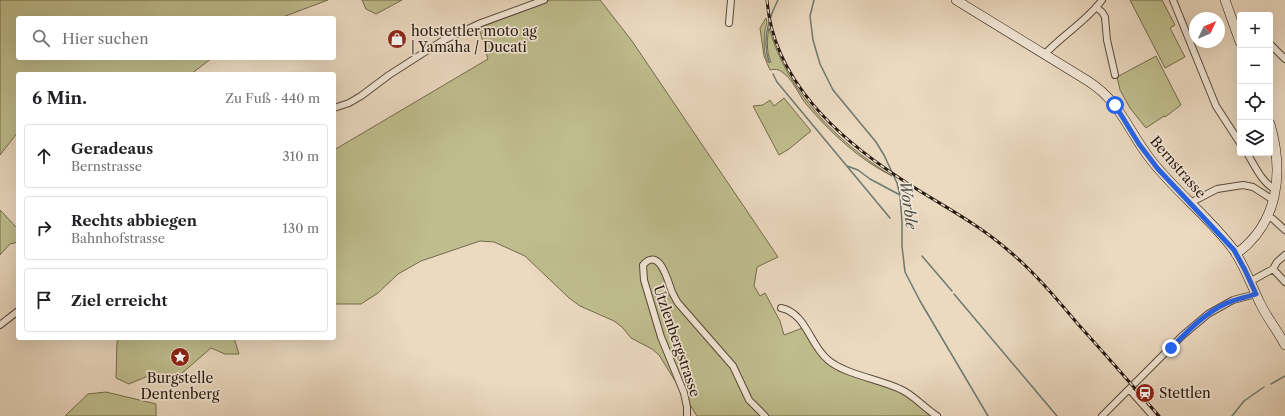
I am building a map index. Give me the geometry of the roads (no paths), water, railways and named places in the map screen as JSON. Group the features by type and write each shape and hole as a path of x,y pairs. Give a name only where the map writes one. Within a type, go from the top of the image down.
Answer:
{"main road":[{"name":"Bernstrasse","path":"956,0 1044,56 1094,85 1111,101 1119,110 1139,144 1162,174 1225,240 1236,254 1251,281 1262,307 1285,345"},
{"path":"1224,0 1235,18"},
{"path":"1236,254 1257,236 1273,200 1278,181 1277,161 1273,140"}],"street":[{"path":"336,107 349,103 361,96 442,41 481,23 544,0"},
{"path":"729,24 730,0"},
{"path":"1044,56 1056,42 1102,0"},
{"path":"1173,0 1216,106 1237,138"},
{"path":"1096,7 1102,12 1104,17 1108,43 1116,75"},
{"path":"1273,47 1285,59"},
{"path":"1249,156 1265,181 1270,187 1276,190"},
{"path":"1190,203 1217,189 1243,185 1253,187 1273,200"},
{"path":"1267,216 1273,219 1285,230"},
{"path":"1251,281 1272,269 1276,262 1285,255"},
{"name":"Utzlenbergstrasse","path":"687,416 687,406 684,393 661,337 644,280 643,265 648,261 654,261 662,266 678,303 730,362 738,374 749,400 765,416"},
{"path":"1272,269 1285,282"},
{"path":"1107,414 1129,389 1182,336 1208,314 1226,304 1256,294"},
{"path":"781,308 791,312 801,322 820,351 830,362 847,370 904,391 937,416"},
{"path":"0,325 16,313"},
{"path":"1129,389 1153,416"}],"waterway":[{"path":"769,62 766,46 767,30 771,15 778,0"},
{"name":"Worble","path":"814,0 810,16 813,40 820,64 833,90 876,142 897,183 900,195 902,246 905,272 920,301 988,416"},
{"path":"773,74 777,82 890,218"},
{"path":"847,166 858,170 870,179 900,195"},
{"path":"922,256 952,291"},
{"path":"954,294 1057,416"},
{"path":"1271,384 1285,376"},
{"path":"1232,416 1244,401 1264,387"}],"railway":[{"path":"767,0 772,29 782,56 795,81 832,125 877,163 983,231 1018,259 1036,276 1159,416"}],"place":[{"name":"hotstettler moto ag | Yamaha / Ducati","path":"397,39"},
{"name":"Burgstelle Dentenberg","path":"180,357"},
{"name":"Stettlen","path":"1145,393"}]}
